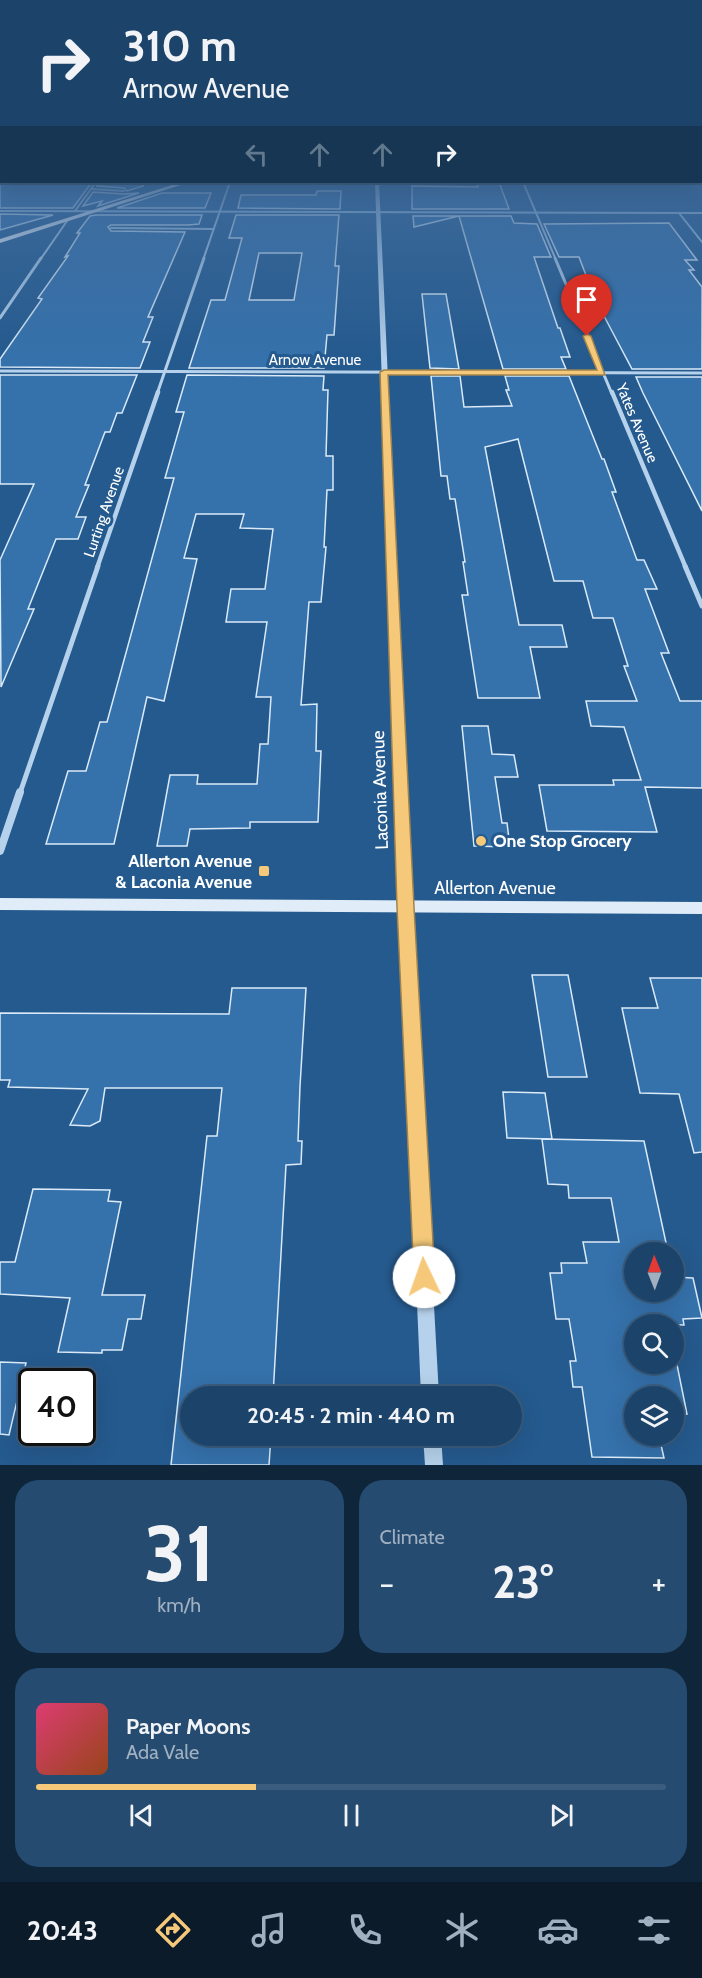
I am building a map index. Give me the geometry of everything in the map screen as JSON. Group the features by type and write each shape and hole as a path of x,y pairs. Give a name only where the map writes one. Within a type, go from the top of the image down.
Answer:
{"main road":[{"path":"0,241 59,223"},
{"name":"Allerton Avenue","path":"0,904 702,908"}],"street":[{"path":"0,318 65,223"},
{"name":"Lurting Avenue","path":"0,851 216,223"},
{"name":"Laconia Avenue","path":"377,223 406,907 430,1386"},
{"name":"Yates Avenue","path":"542,223 602,373 702,606"},
{"path":"687,223 702,242"},
{"name":"Arnow Avenue","path":"0,371 702,373"},
{"path":"433,1446 434,1465"}],"lane":[{"path":"111,228 214,229"}],"building":[{"path":"0,223 23,223 0,230"},
{"path":"84,223 199,223 111,225 108,227 111,231 185,232 148,317 153,317 143,342 150,342 140,368 0,367 0,359 42,299 38,298 68,256 65,257 80,233 77,233"},
{"path":"233,223 338,223 335,266 339,266 334,335 327,335 324,368 189,368 211,300 225,300 242,238 229,238","holes":["259,253 302,253 294,300 249,300"]},
{"path":"414,223 429,223 414,227"},
{"path":"461,223 537,224 551,257 534,257 570,357 561,357 566,369 503,369"},
{"path":"669,223 697,260 685,260 694,270 689,270 702,287 702,369 632,369 595,299 579,257 559,257 544,224"},
{"path":"422,294 446,294 459,369 430,368"},
{"path":"0,375 137,375 122,413 117,413 110,432 105,432 85,485 89,485 76,517 86,517 78,539 56,539 28,609 34,609 1,687 0,560 34,484 0,484"},
{"path":"187,375 324,376 323,390 328,390 326,456 333,456 333,490 327,490 324,547 326,547 321,602 309,602 301,705 317,704 316,751 321,751 318,822 250,822 250,828 190,829 187,846 157,846 170,775 198,775 197,784 257,784 260,744 268,744 271,697 256,697 267,622 226,622 231,589 265,589 273,529 240,528 244,514 196,514 184,558 197,559 164,701 147,697 114,844 46,844 68,771 86,771 100,722 107,722 174,478 165,478 184,412 176,412"},
{"path":"431,376 460,376 464,407 512,406 506,390 509,390 505,376 569,376 602,459 604,459 616,492 612,492 637,560 644,560 657,589 645,589 669,653 661,653 680,701 702,701 702,788 645,787 657,832 547,831 539,785 614,785 613,780 641,780 624,727 591,726 586,701 637,701 624,666 628,666 613,618 593,618 583,581 554,581 518,439 485,447 519,625 562,625 567,647 530,647 540,698 478,698 462,595 468,595 463,562 465,562 455,499 450,499 447,476 441,476"},
{"path":"636,377 702,377 702,511 643,393"},
{"path":"462,726 488,726 492,754 514,755 518,777 495,777 502,823 507,823 510,847 474,846"},
{"path":"532,975 568,975 587,1077 548,1077"},
{"path":"650,978 702,978 702,1152 694,1153 679,1094 640,1093 622,1008 658,1008"},
{"path":"232,988 306,988 298,1141 302,1141 301,1164 286,1165 274,1386 180,1386 180,1446 270,1446 269,1465 171,1465 207,1136 217,1136 222,1088 105,1088 100,1121 90,1126 70,1125 88,1089 8,1087 10,1080 0,1080 0,1013 229,1014"},
{"path":"503,1092 545,1093 552,1139 507,1138"},
{"path":"542,1139 644,1141 666,1242 624,1242 624,1302 684,1302 684,1278 693,1278 702,1318 684,1319 684,1314 624,1314 624,1374 679,1374 681,1386 624,1386 624,1446 661,1446 664,1458 592,1457 582,1387 573,1387 570,1361 576,1361 569,1319 556,1319 550,1273 562,1273 561,1263 587,1263 583,1242 619,1242 611,1198 569,1198 568,1185 548,1184"},
{"path":"33,1189 110,1190 108,1201 121,1202 102,1295 145,1295 141,1319 128,1319 122,1350 102,1350 102,1353 58,1352 70,1298 0,1294 0,1262 15,1262"},
{"path":"0,1362 26,1363 25,1368 18,1368 18,1397 9,1435 0,1434"}],"place":[{"name":"One Stop Grocery","path":"481,841"},
{"name":"Allerton Avenue & Laconia Avenue","path":"264,871"}],"route":[{"path":"424,1277 384,372 602,373 587,336"}]}
